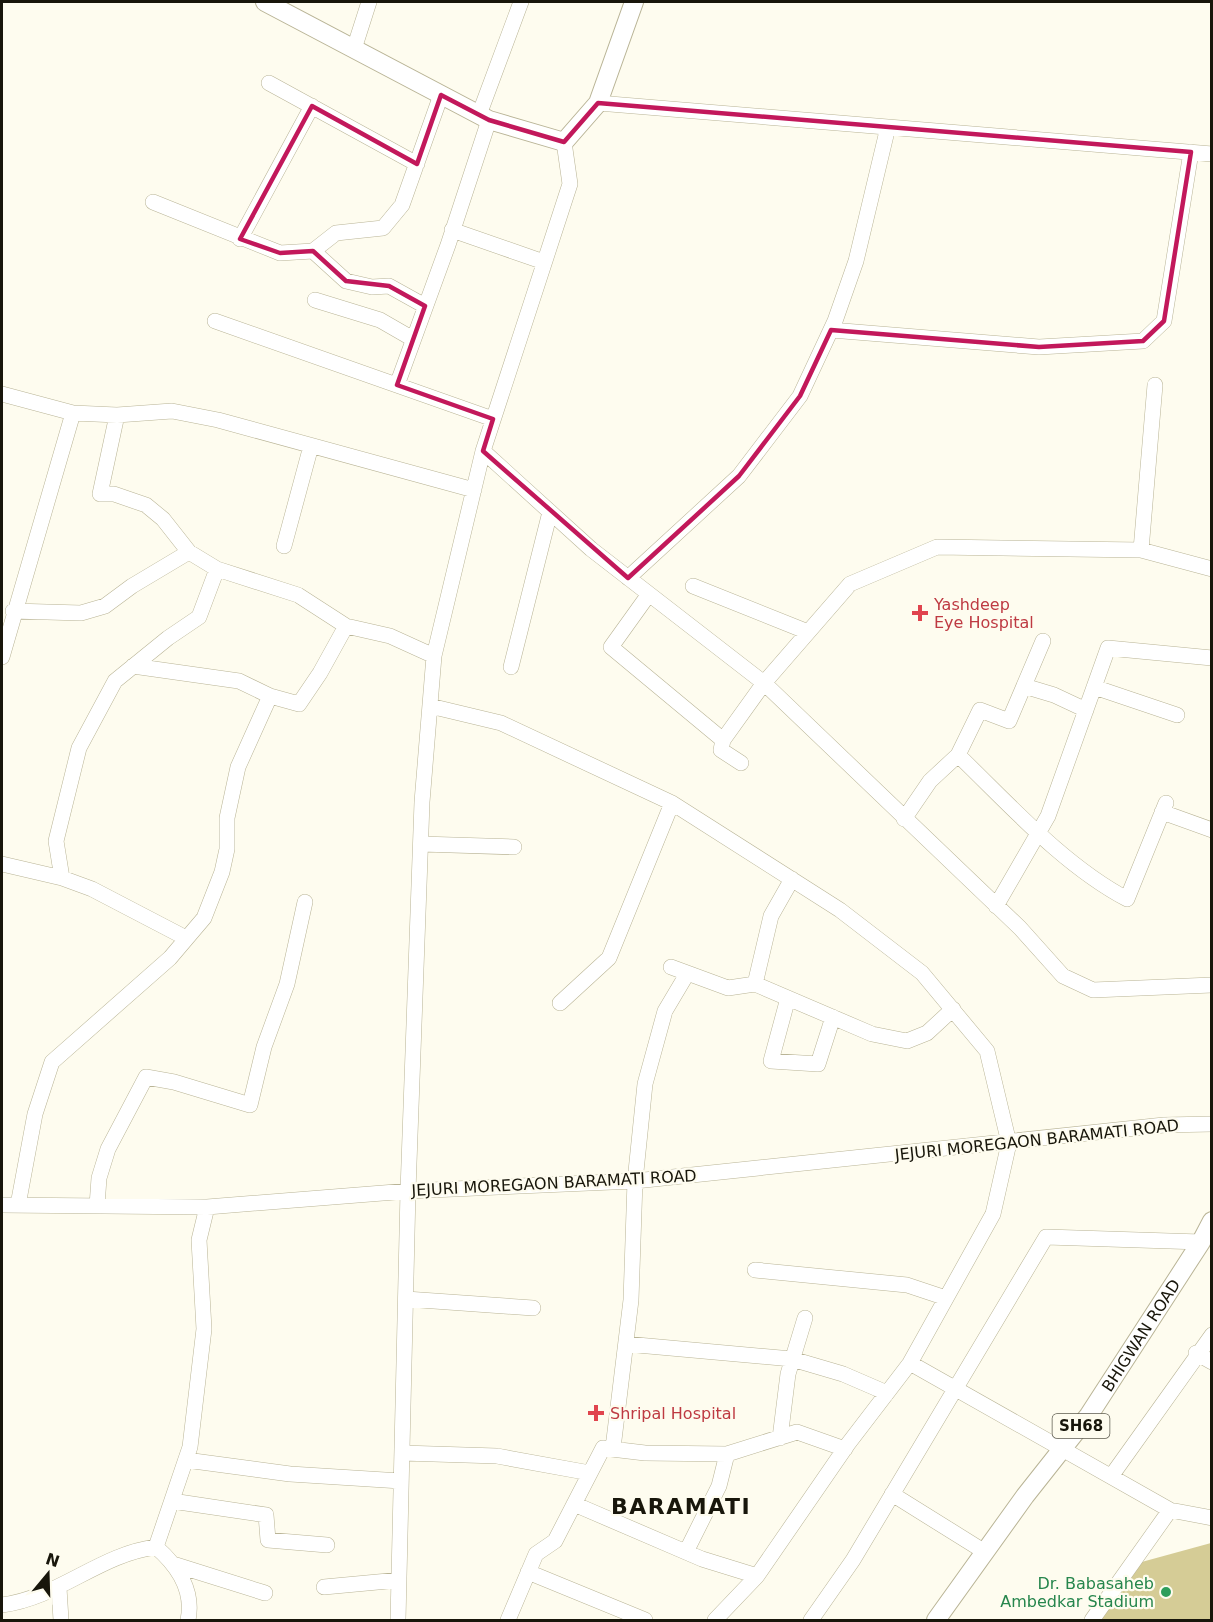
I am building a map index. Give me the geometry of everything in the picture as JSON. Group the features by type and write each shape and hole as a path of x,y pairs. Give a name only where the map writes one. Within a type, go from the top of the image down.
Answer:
{"main road":[{"path":"265,2 484,117 564,142 597,104 634,2"},
{"name":"BHIGWAN ROAD","path":"936,1620 1089,1415 1201,1242 1212,1221"}],"street":[{"path":"354,49 369,2"},
{"path":"397,385 452,230 484,117 521,2"},
{"path":"269,82 417,164"},
{"path":"153,202 240,239 280,253 313,251 336,233 383,228 402,205 441,95"},
{"path":"597,104 1212,154"},
{"path":"240,239 312,106"},
{"path":"628,578 739,476 800,396 831,330 856,261 888,127"},
{"path":"398,1620 408,1191 420,844 434,656 483,451 570,184 564,142"},
{"path":"831,330 1039,346 1143,341 1164,321 1191,152"},
{"path":"452,230 544,262"},
{"path":"313,251 346,281 372,287 389,286 425,306"},
{"path":"315,300 380,321 413,339"},
{"path":"215,321 493,418"},
{"path":"1141,550 1155,386"},
{"path":"2,394 73,413 117,415 172,411 218,420 474,490"},
{"path":"2,657 13,611 73,413"},
{"path":"117,415 100,494 114,494 146,505 163,519 189,552 217,569 298,596 346,626 390,636 434,656"},
{"path":"284,546 311,446"},
{"path":"483,451 628,578 764,683 996,906 1063,976 1093,990 1212,985"},
{"path":"511,667 550,512"},
{"path":"741,763 721,750 723,740 764,683 850,584 937,547 1141,550 1212,569"},
{"path":"13,611 81,613 105,606 132,586 189,552"},
{"path":"62,878 56,841 79,748 115,681 168,638 199,618 217,569"},
{"path":"693,586 808,632"},
{"path":"649,594 611,646 723,740"},
{"path":"133,666 239,681 270,696 299,704 320,674 346,626"},
{"path":"904,819 930,781 958,755 981,710 1009,721 1043,641"},
{"path":"996,906 1048,816 1108,648 1212,658"},
{"path":"1024,686 1054,695 1086,710"},
{"path":"1094,687 1177,715"},
{"path":"18,1205 35,1114 52,1062 170,958 204,918 222,872 227,849 227,818 238,767 270,696"},
{"path":"430,706 501,723 672,802 840,910 922,973 987,1051 1009,1143 993,1214 910,1363 845,1449 757,1576 715,1620"},
{"path":"958,755 1038,832 1106,888 1127,899 1164,808 1212,830"},
{"path":"560,1003 609,958 672,802"},
{"path":"420,844 514,847"},
{"path":"2,864 62,878 92,889 186,938"},
{"path":"755,984 771,916 792,879"},
{"path":"97,1206 99,1178 108,1149 146,1077 174,1082 250,1105 264,1047 287,984 305,902"},
{"path":"670,967 728,988 755,984 872,1034 907,1041 927,1033 953,1009"},
{"path":"613,1448 631,1300 635,1181 645,1084 665,1011 687,974"},
{"path":"788,998 771,1061 818,1064 833,1017"},
{"name":"JEJURI MOREGAON BARAMATI ROAD","path":"2,1205 207,1207 408,1191 635,1181 1164,1125 1212,1124"},
{"path":"156,1547 190,1448 204,1329 199,1240 207,1207"},
{"path":"811,1620 853,1560 954,1387 1046,1238 1201,1242"},
{"path":"755,1270 907,1285 946,1298"},
{"path":"406,1299 533,1308"},
{"path":"780,1438 792,1359 805,1318"},
{"path":"1112,1475 1196,1353 1212,1335"},
{"path":"626,1344 792,1359 843,1374 887,1393"},
{"path":"1196,1353 1212,1362"},
{"path":"910,1363 1064,1447 1170,1509 1212,1518"},
{"path":"508,1620 536,1554 555,1541 603,1448 645,1453 727,1454 797,1432 845,1449"},
{"path":"402,1453 497,1456 590,1473"},
{"path":"686,1552 718,1486 727,1454"},
{"path":"186,1460 290,1474 401,1481"},
{"path":"892,1494 985,1552"},
{"path":"172,1501 266,1515 268,1540 327,1545"},
{"path":"574,1504 686,1552 757,1576"},
{"path":"1092,1620 1170,1509"},
{"path":"2,1605 24,1602 59,1588 97,1566 133,1550 156,1547 176,1565 265,1593"},
{"path":"176,1565 192,1604 188,1620"},
{"path":"528,1572 645,1620"},
{"path":"324,1587 399,1580"},
{"path":"59,1588 61,1620"}],"highlighted area":[{"path":"441,95 489,120 564,142 598,103 1191,152 1164,321 1143,341 1039,347 831,330 800,396 739,476 628,578 483,451 493,419 397,385 425,306 389,286 346,281 313,251 280,253 240,239 312,106 417,164"}],"shaded area":[{"name":"Dr. Babasaheb Ambedkar Stadium","path":"1211,1543 1211,1620 1101,1620 1138,1563"}],"place":[{"name":"Yashdeep Eye Hospital","path":"920,613"},
{"name":"Shripal Hospital","path":"596,1413"},
{"name":"Dr. Babasaheb Ambedkar Stadium","path":"1166,1592"}],"district":[{"name":"BARAMATI","path":"681,1506"}]}
